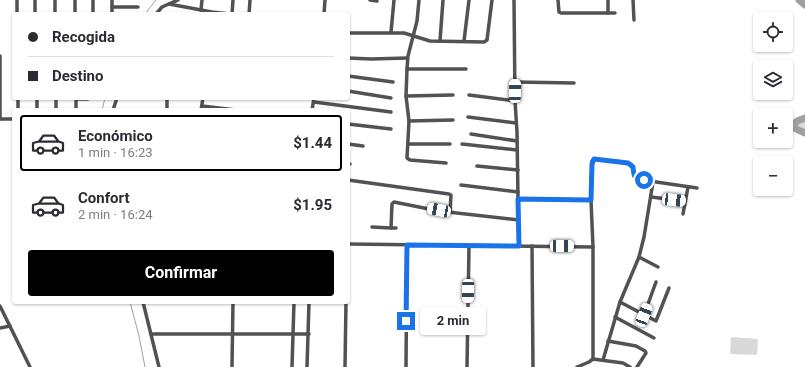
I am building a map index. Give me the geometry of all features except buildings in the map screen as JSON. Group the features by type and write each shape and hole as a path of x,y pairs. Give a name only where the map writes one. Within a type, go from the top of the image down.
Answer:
{"street":[{"path":"17,0 17,12"},
{"path":"35,0 35,12"},
{"path":"55,0 55,12"},
{"path":"75,0 75,12"},
{"path":"93,0 93,12"},
{"path":"112,0 112,12"},
{"path":"158,12 162,7 178,0"},
{"path":"201,10 202,0"},
{"path":"230,12 233,0"},
{"path":"248,12 250,0"},
{"path":"324,12 326,0"},
{"path":"370,0 377,1"},
{"path":"392,32 394,0"},
{"path":"419,0 417,21 408,58 407,69 407,158 410,160 446,164"},
{"path":"440,41 443,0"},
{"path":"464,41 469,0"},
{"path":"350,33 392,32 413,35 423,40 484,42 487,40 492,0"},
{"path":"514,0 519,246"},
{"path":"558,0 559,12 561,13 615,13"},
{"path":"608,0 608,13"},
{"path":"633,0 634,20"},
{"path":"169,4 208,12"},
{"path":"112,7 138,7"},
{"path":"0,56 0,119 12,119"},
{"path":"350,58 408,58"},
{"path":"407,69 466,69"},
{"path":"350,76 393,82"},
{"path":"515,82 574,83"},
{"path":"350,91 391,98"},
{"path":"406,96 453,95"},
{"path":"469,95 515,100"},
{"path":"167,108 168,100"},
{"path":"314,100 391,112"},
{"path":"468,117 516,123"},
{"path":"408,121 454,120"},
{"path":"350,124 391,129"},
{"path":"471,134 517,141"},
{"path":"350,144 363,146"},
{"path":"408,144 450,144"},
{"path":"462,144 517,150"},
{"path":"593,359 593,247 591,200 592,164 594,159 628,163 632,165 636,179 697,188"},
{"path":"477,166 518,170"},
{"path":"350,180 449,194 452,198 450,212"},
{"path":"603,360 607,351 608,341 620,302 639,257 653,182"},
{"path":"461,185 518,192"},
{"path":"683,214 688,187"},
{"path":"651,197 685,201"},
{"path":"518,199 591,200"},
{"path":"391,228 392,204 394,202 450,212 519,220"},
{"path":"372,227 396,228"},
{"path":"350,244 593,247"},
{"path":"406,367 407,245"},
{"path":"467,367 469,246"},
{"path":"532,246 533,367"},
{"path":"639,257 658,267"},
{"path":"644,315 656,282"},
{"path":"620,302 656,321 669,288"},
{"path":"144,304 159,367"},
{"path":"232,367 233,304"},
{"path":"292,367 294,304"},
{"path":"307,367 309,304"},
{"path":"345,367 346,304"},
{"path":"0,306 30,367"},
{"path":"615,318 654,338"},
{"path":"0,328 10,326"},
{"path":"151,334 309,334"},
{"path":"608,341 636,346 645,351 646,354 637,367"},
{"path":"577,367 593,359 623,363 630,367"}],"shaded area":[{"path":"805,118 805,133 793,127 797,121"},
{"path":"731,337 758,339 757,355 730,354"}],"waterway":[{"path":"147,12 156,0"},
{"path":"799,0 805,5"},
{"path":"102,108 104,100"},
{"path":"805,118 797,121 792,127 805,133"},
{"path":"131,304 145,367"}],"route":[{"path":"406,321 407,245 519,246 518,199 591,200 592,161 594,159 628,163 633,167 634,177 636,179 644,180"}]}
